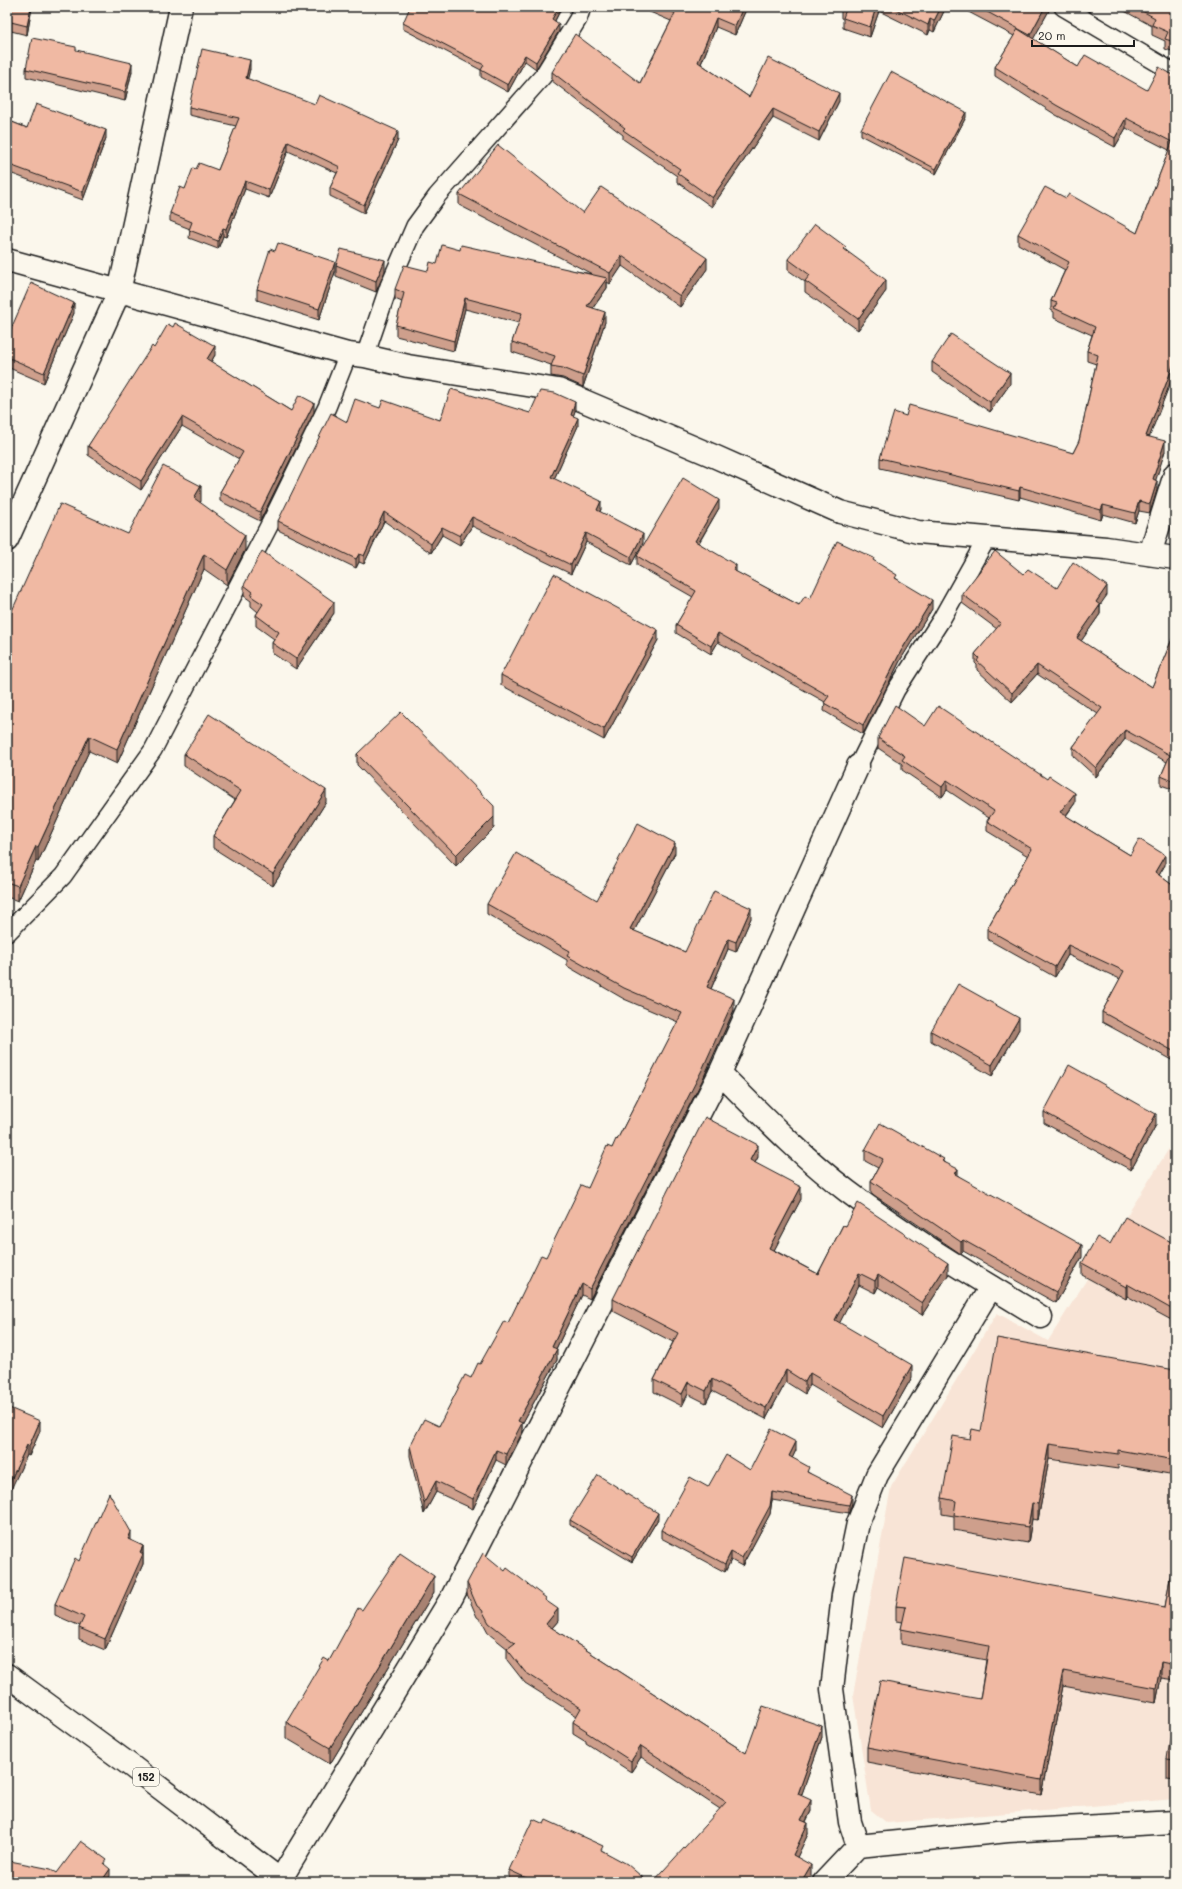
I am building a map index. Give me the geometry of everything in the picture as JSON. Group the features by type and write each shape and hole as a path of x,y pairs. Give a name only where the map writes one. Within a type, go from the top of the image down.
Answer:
{"main road":[{"path":"7,540 119,292 181,7"},
{"path":"7,260 119,292 357,355 408,366 558,390 716,457 840,512 918,532 1106,548 1175,558"},
{"path":"1150,554 1175,474"},
{"path":"281,1881 452,1597 720,1073 858,766"},
{"path":"720,1073 788,1142 846,1191 933,1252 1041,1317"},
{"path":"858,1846 850,1822 832,1689 843,1595 858,1523 877,1475 991,1287"},
{"name":"152","path":"7,1675 130,1765 281,1881"},
{"path":"824,1882 858,1846 1008,1831 1175,1822"}],"lane":[{"path":"7,933 63,876 153,750 272,520 327,407 357,355 415,226 437,196 543,76 578,19 582,7"},
{"path":"1063,7 1175,73"},
{"path":"858,766 896,690 940,620 987,538"}],"shaded area":[{"path":"1175,1139 1175,1799 887,1823 871,1810 853,1695 891,1487 997,1313 1048,1341"}],"building":[{"path":"7,7 31,7 27,26 7,21"},
{"path":"410,7 559,7 552,19 559,24 536,62 525,55 508,85 481,70 484,65 403,23"},
{"path":"660,7 743,7 735,26 716,18 698,62 749,97 768,58 839,93 819,132 773,109 712,198 677,173 680,169 623,130 625,128 552,72 575,34 640,83 675,13"},
{"path":"841,7 876,7 870,27 843,18 846,9"},
{"path":"892,7 941,7 934,21 930,19 928,25"},
{"path":"978,7 1045,7 1030,35"},
{"path":"1135,7 1175,7 1175,42 1165,39 1168,32 1152,25 1155,18"},
{"path":"1018,29 1078,67 1085,55 1147,90 1159,67 1175,76 1175,363 1146,436 1165,441 1153,479 1157,481 1150,504 1139,501 1135,513 1103,505 1101,510 1020,487 1019,491 880,458 894,412 906,416 909,405 1073,453 1079,441 1098,355 1087,351 1095,327 1054,308 1057,303 1051,301 1069,262 1018,234 1045,187 1066,198 1069,194 1137,233 1172,142 1126,118 1115,138 1056,105 995,67"},
{"path":"32,38 76,47 76,50 132,63 125,92 26,69"},
{"path":"202,49 250,60 246,78 315,104 319,95 398,131 364,205 330,188 340,167 288,142 269,190 245,181 226,229 223,228 218,241 189,230 192,222 170,213 180,187 185,189 193,168 196,169 199,163 218,170 239,118 189,107"},
{"path":"891,72 966,112 936,169 861,129"},
{"path":"36,104 106,130 83,192 7,164 7,120 27,128"},
{"path":"498,145 583,213 601,187 707,258 680,296 622,256 610,273 459,194"},
{"path":"815,224 846,247 844,249 886,280 858,319 805,281 810,275 788,259"},
{"path":"278,243 335,262 319,309 257,289 270,249 275,251"},
{"path":"442,245 460,250 461,245 607,278 587,306 605,312 583,376 563,368 551,366 555,356 512,342 522,313 465,298 454,341 396,325 404,293 395,289 404,265 428,271 430,262 437,264"},
{"path":"341,249 385,260 376,281 336,265"},
{"path":"31,283 74,303 44,373 7,357 7,338"},
{"path":"175,323 215,346 207,359 291,411 299,395 314,403 260,512 220,492 243,452 182,417 141,481 88,446 152,346 154,348 168,324 173,327"},
{"path":"951,334 1010,373 990,402 932,362"},
{"path":"451,389 530,413 540,391 555,393 575,402 571,415 578,418 551,477 601,501 597,510 643,534 631,557 586,533 571,565 472,517 460,536 442,527 431,544 384,512 364,556 359,554 356,559 278,521 331,413 347,422 355,399 380,408 383,400 440,420"},
{"path":"163,466 201,486 194,498 245,535 227,570 204,554 117,749 89,736 38,847 36,846 18,886 7,882 7,622 60,504 128,534"},
{"path":"683,478 719,500 695,541 736,565 733,570 799,605 805,596 810,599 837,541 874,558 873,560 897,575 895,578 932,600 901,651 863,725 824,703 829,696 718,633 711,646 676,625 696,591 637,556"},
{"path":"262,551 334,602 296,659 272,643 279,632 256,615 263,604 251,596 253,592 244,585"},
{"path":"995,551 1023,574 1028,569 1057,588 1073,562 1107,586 1096,602 1100,605 1077,638 1152,687 1175,632 1175,782 1161,776 1170,755 1125,730 1096,768 1073,747 1102,708 1037,665 1012,693 977,661 979,658 975,654 1001,623 962,594"},
{"path":"554,574 658,630 604,729 501,675"},
{"path":"895,705 925,726 938,706 1047,779 1049,776 1075,793 1060,812 1130,855 1139,839 1165,855 1155,872 1175,887 1175,1052 1102,1012 1124,971 1068,945 1055,967 987,929 1032,849 987,821 994,811 947,780 942,787 902,760 905,756 878,738"},
{"path":"401,712 494,806 494,817 456,855 357,754"},
{"path":"209,714 326,790 273,874 213,836 241,791 184,754"},
{"path":"638,823 675,843 630,929 685,952 714,891 751,908 736,942 728,939 707,987 734,999 702,1070 590,1289 582,1284 552,1347 557,1349 518,1421 522,1423 506,1454 496,1450 473,1499 436,1481 424,1503 410,1446 424,1419 439,1426 465,1375 471,1378 478,1363 480,1364 504,1321 508,1323 541,1255 546,1257 581,1185 588,1188 607,1146 612,1148 616,1139 617,1140 682,1013 624,988 567,956 570,951 487,904 516,853 597,900"},
{"path":"958,984 1019,1018 992,1065 931,1031"},
{"path":"1069,1065 1156,1114 1131,1160 1044,1112"},
{"path":"705,1117 758,1145 750,1160 801,1187 769,1248 818,1274 843,1225 846,1226 858,1203 948,1263 922,1303 878,1275 875,1281 859,1273 835,1320 912,1365 883,1416 810,1373 805,1382 786,1370 766,1408 712,1379 706,1391 688,1382 682,1394 654,1380 678,1333 613,1299"},
{"path":"880,1123 944,1159 942,1161 958,1169 955,1174 1082,1245 1056,1292 963,1240 961,1242 871,1181 883,1159 865,1150"},
{"path":"1125,1217 1175,1244 1175,1311 1127,1284 1126,1287 1082,1263 1097,1237 1110,1244"},
{"path":"997,1338 1175,1370 1175,1460 1118,1450 1118,1454 1049,1444 1038,1504 1032,1503 1028,1527 954,1515 956,1501 942,1498 953,1436 970,1439 972,1429 981,1431"},
{"path":"7,1407 40,1421 7,1488"},
{"path":"771,1429 796,1442 789,1456 809,1467 807,1472 852,1495 849,1505 772,1492 770,1506 742,1558 731,1552 725,1564 661,1530 690,1477 708,1487 726,1455 750,1470"},
{"path":"598,1475 658,1513 632,1557 570,1520"},
{"path":"109,1493 131,1532 128,1539 143,1546 140,1552 143,1554 105,1639 79,1628 84,1617 55,1604 75,1558 79,1561"},
{"path":"1175,1550 1175,1665 1161,1662 1156,1688 1063,1671 1041,1780 867,1747 880,1681 980,1699 989,1646 901,1629 906,1607 896,1606 905,1558 1165,1607"},
{"path":"400,1553 434,1576 330,1748 286,1722 324,1658 329,1661 358,1608 362,1610"},
{"path":"483,1553 505,1571 507,1568 558,1609 546,1624 746,1753 763,1706 822,1726 798,1794 811,1800 801,1820 808,1823 793,1855 811,1865 801,1882 653,1882 726,1802 641,1746 631,1761 573,1722 581,1708 525,1672 507,1649 515,1643 489,1623 482,1610 477,1606 467,1583"},
{"path":"1171,1733 1175,1734 1175,1760 1167,1759"},
{"path":"533,1819 544,1824 546,1820 603,1846 601,1850 627,1864 648,1882 535,1882 509,1870"},
{"path":"81,1841 107,1860 104,1864 110,1869 101,1882 7,1882 10,1861 51,1869 57,1873"}]}
